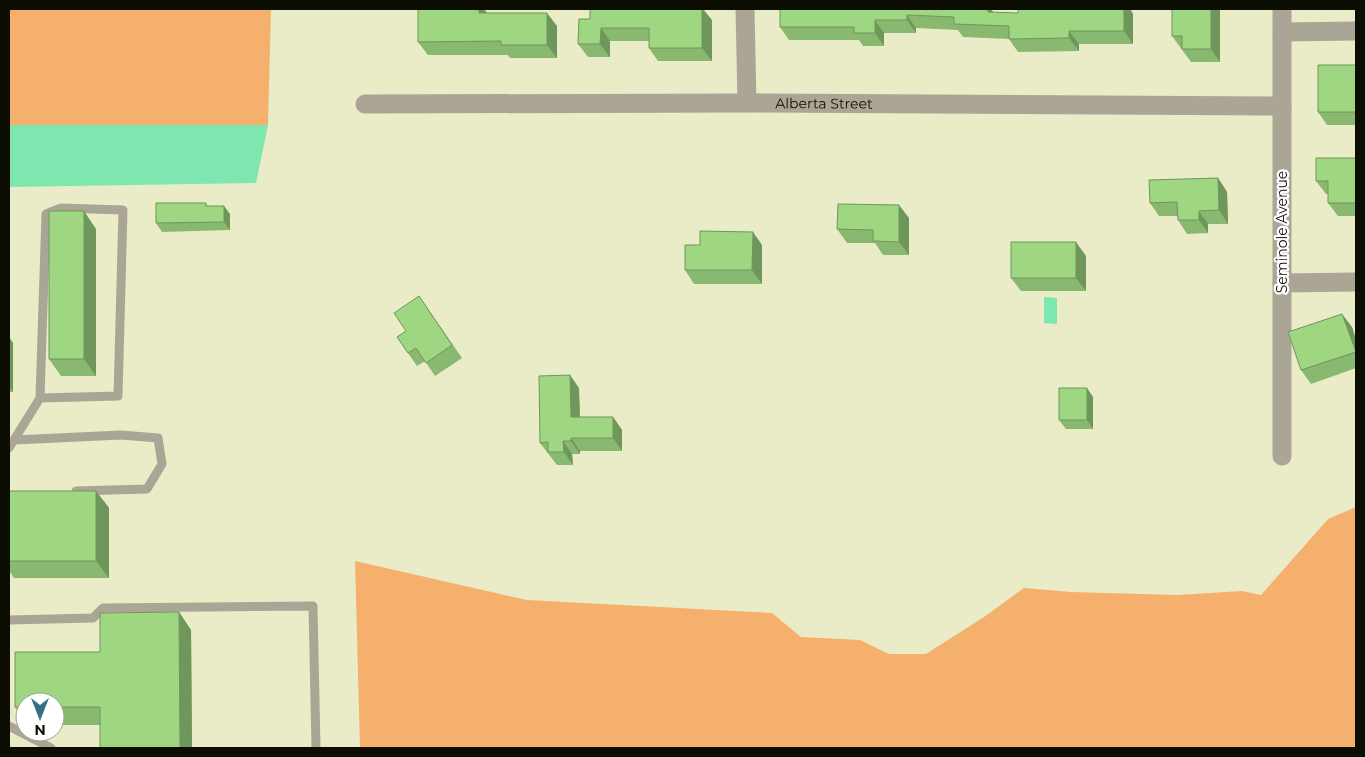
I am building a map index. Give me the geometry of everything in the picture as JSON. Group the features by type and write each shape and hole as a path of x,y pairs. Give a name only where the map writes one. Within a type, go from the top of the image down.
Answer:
{"street":[{"path":"746,9 747,103"},
{"name":"Seminole Avenue","path":"1282,9 1282,456"},
{"path":"1282,32 1356,31"},
{"name":"Alberta Street","path":"365,104 747,103 1282,106"},
{"path":"1282,283 1356,282"}],"lane":[{"path":"9,448 40,398 46,214 61,208 123,210 118,396 40,398"},
{"path":"14,440 121,435 158,438 162,464 147,489 68,492"},
{"path":"9,620 93,618 104,608 313,606 316,748"},
{"path":"9,726 51,748"}],"shaded area":[{"path":"9,9 271,9 268,125 9,125"},
{"path":"9,125 268,125 256,183 9,187"},
{"path":"1044,297 1057,298 1057,324 1044,323"},
{"path":"1356,507 1356,748 360,748 355,561 527,600 772,613 801,637 860,640 889,654 926,654 984,617 1024,588 1071,592 1177,595 1242,591 1261,595 1328,519"}],"building":[{"path":"418,9 479,9 479,13 547,13 547,45 501,45 501,41 418,42"},
{"path":"590,9 702,9 702,48 649,48 649,28 601,28 600,44 578,44 579,19 590,19"},
{"path":"780,9 988,9 988,12 1018,13 1018,9 1124,9 1124,31 1069,31 1069,38 1009,39 1009,26 954,24 954,17 907,15 907,20 875,20 875,33 854,33 854,27 780,27"},
{"path":"1172,9 1211,9 1211,49 1182,49 1182,36 1172,36"},
{"path":"1318,65 1356,65 1356,112 1318,112"},
{"path":"1316,158 1356,158 1356,203 1328,203 1328,181 1316,181"},
{"path":"1218,178 1219,210 1199,211 1199,220 1178,220 1177,202 1150,203 1149,180"},
{"path":"156,203 206,203 206,206 224,206 224,222 156,223"},
{"path":"838,204 899,205 899,242 873,241 873,230 837,229"},
{"path":"49,211 84,211 84,359 49,359"},
{"path":"700,231 753,232 752,270 685,270 685,245 700,245"},
{"path":"1011,242 1076,242 1076,278 1011,278"},
{"path":"419,296 452,345 426,363 416,348 408,353 397,337 406,331 394,313"},
{"path":"1342,314 1356,352 1301,370 1288,332"},
{"path":"570,375 571,417 613,417 613,438 571,438 571,441 563,441 564,452 548,452 548,442 540,443 539,376"},
{"path":"1059,388 1087,388 1087,420 1059,420"},
{"path":"9,491 96,491 96,561 9,561"},
{"path":"179,612 180,748 100,748 100,707 65,707 65,692 15,692 15,652 100,652 100,613"}]}
